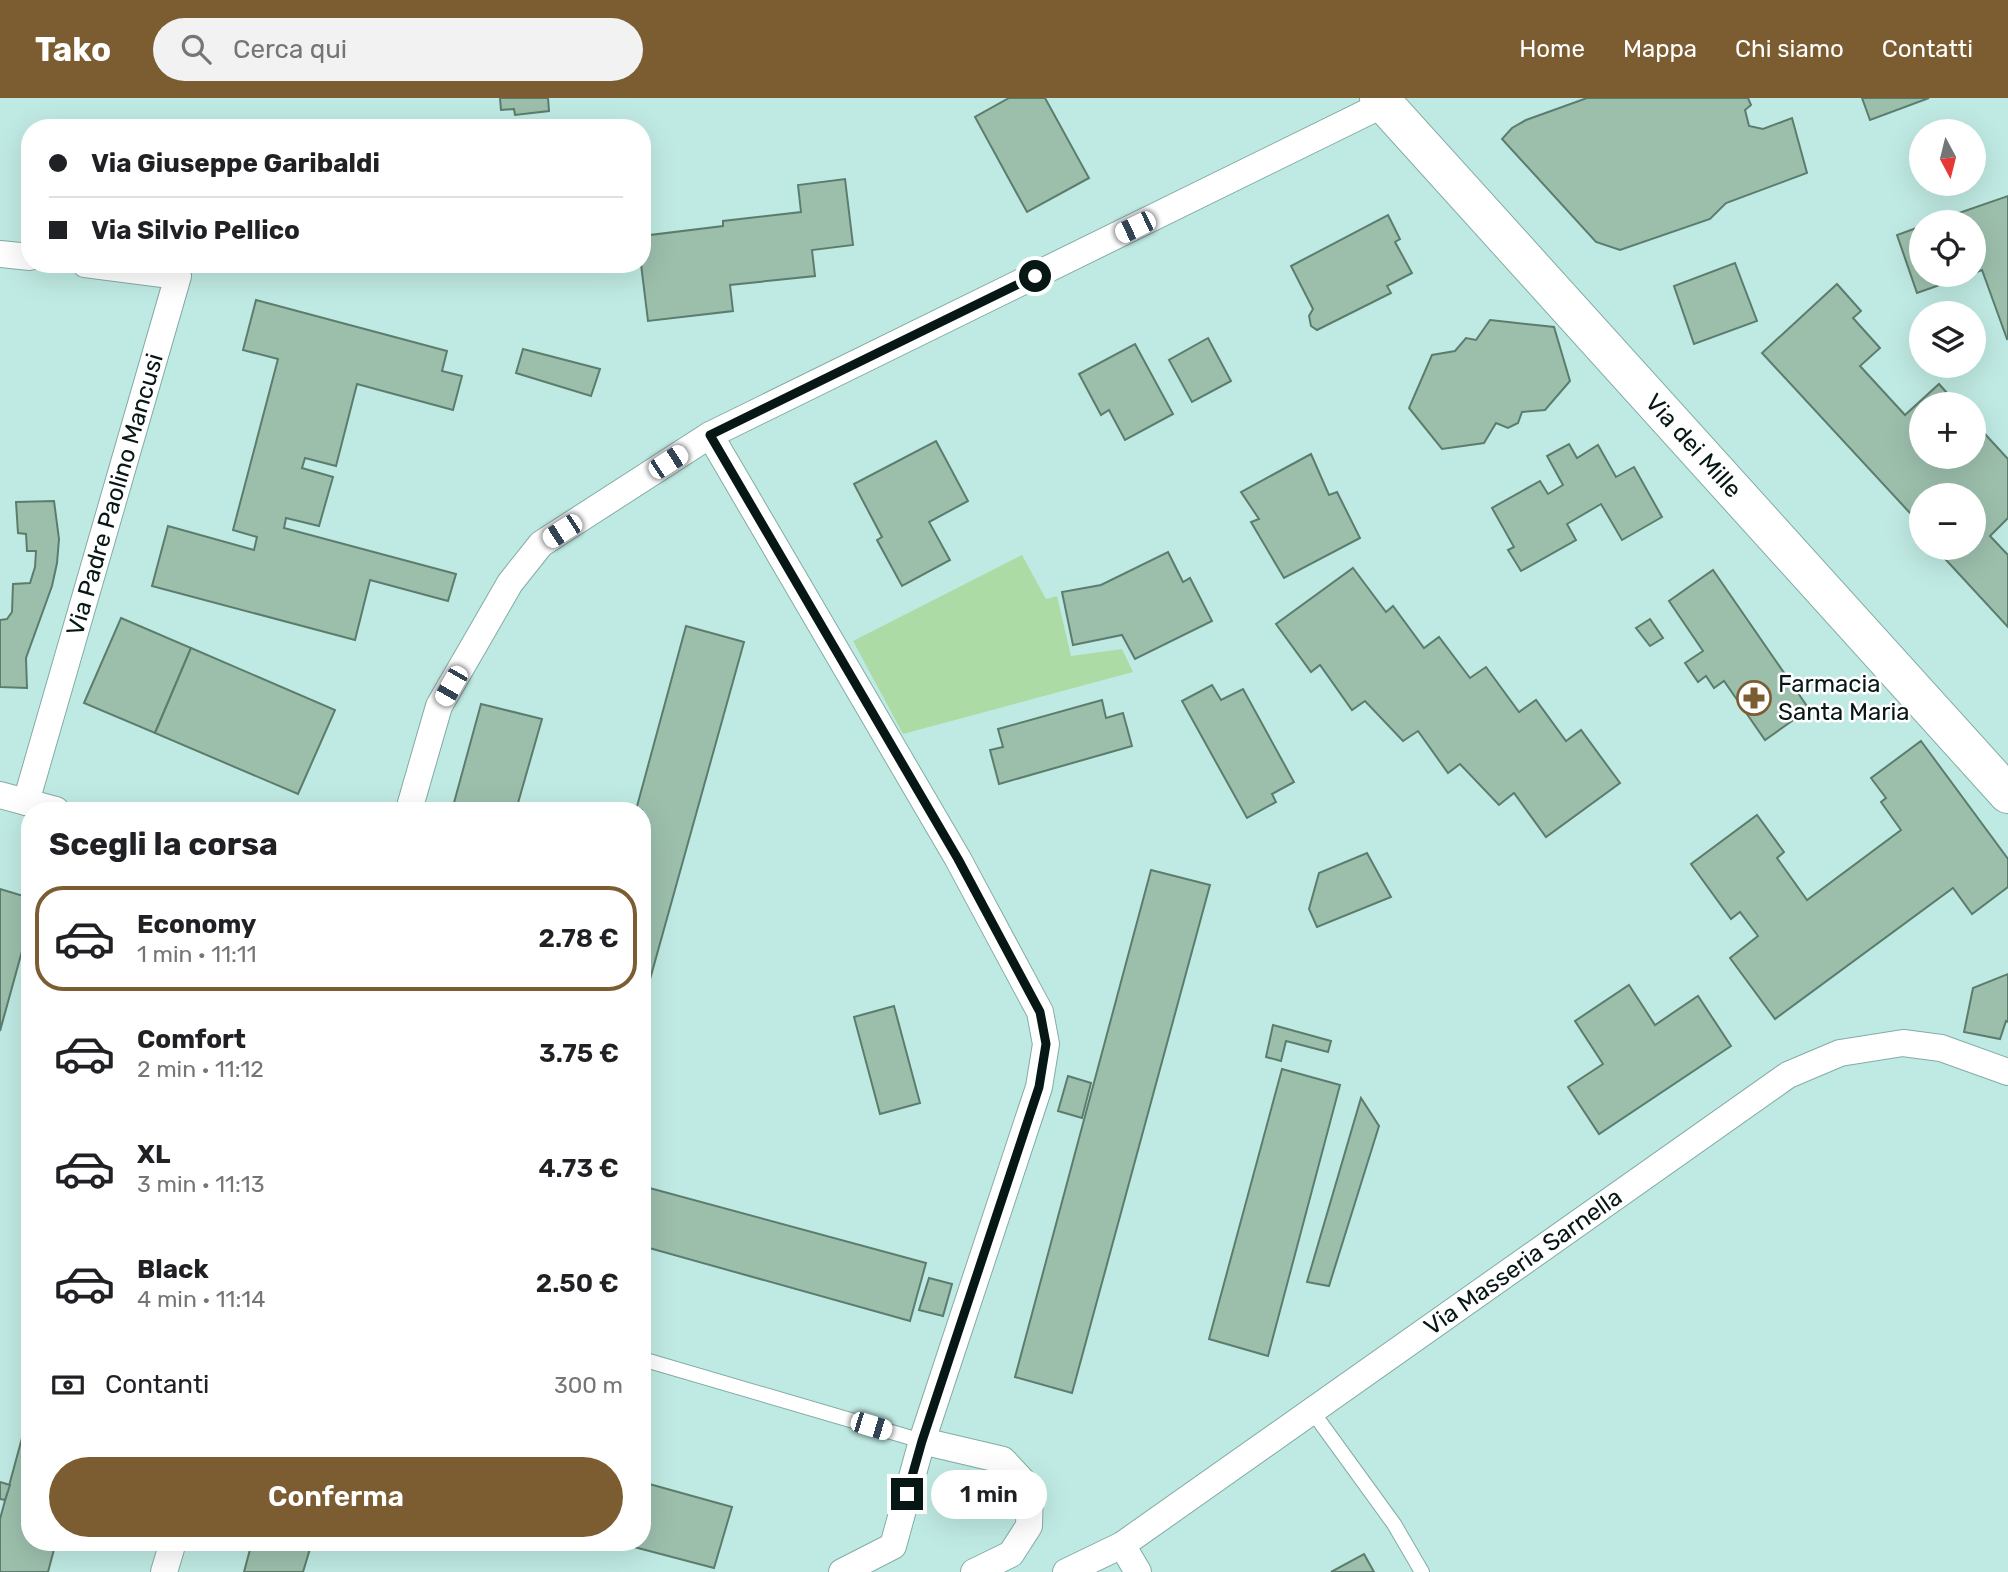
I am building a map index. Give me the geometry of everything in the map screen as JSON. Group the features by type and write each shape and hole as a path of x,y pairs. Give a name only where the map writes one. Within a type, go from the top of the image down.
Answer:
{"street":[{"path":"411,802 439,706 510,583 541,544 710,435 1382,101"},
{"name":"Via dei Mille","path":"1382,101 2008,794"},
{"path":"0,254 21,256"},
{"name":"Via Padre Paolino Mancusi","path":"26,802 178,276 155,273"},
{"path":"710,435 958,859 1040,1012 1046,1044 1039,1087 922,1441 893,1546 842,1572"},
{"path":"0,795 26,802"},
{"name":"Via Masseria Sarnella","path":"1066,1572 1122,1545 1788,1075 1840,1053 1903,1043 1941,1048 2008,1072"},
{"path":"922,1441 1003,1460 1030,1489 1029,1526 1011,1554 974,1572"},
{"path":"1122,1545 1138,1572"},
{"path":"163,1572 170,1551"}],"lane":[{"path":"651,1362 922,1441"},
{"path":"1312,1411 1394,1524 1422,1572"}],"green space":[{"path":"1022,555 1046,599 1057,596 1071,656 1122,649 1133,672 903,734 853,641"}],"building":[{"path":"500,98 548,98 549,111 515,115 514,109 501,110"},
{"path":"1009,98 1045,98 1089,178 1027,212 975,117"},
{"path":"1587,98 1748,98 1751,105 1745,110 1749,126 1763,129 1792,118 1807,173 1726,203 1710,219 1620,250 1596,242 1502,139 1512,128 1526,120"},
{"path":"1862,98 1929,98 1870,120"},
{"path":"845,179 853,245 812,250 815,276 730,285 733,311 648,321 642,273 651,273 651,235 723,226 723,221 801,212 798,185"},
{"path":"2008,196 2007,339 1986,281 1986,210 1968,210"},
{"path":"1388,215 1400,239 1395,242 1412,273 1387,286 1391,293 1317,330 1311,326 1309,316 1313,309 1291,266"},
{"path":"1909,231 1909,270 1897,235"},
{"path":"1735,263 1757,321 1694,344 1674,286"},
{"path":"1837,284 1861,311 1853,318 1880,348 1860,366 1905,415 1909,411 1909,469 1986,469 1986,435 2008,459 2008,518 1990,536 2008,555 2008,627 1946,560 1986,560 1986,483 1909,483 1909,512 1762,353"},
{"path":"1915,287 1934,287 1917,293"},
{"path":"256,300 447,351 442,371 462,376 453,410 357,384 336,466 305,458 302,468 333,477 319,526 286,518 284,528 456,574 448,601 370,580 355,640 152,586 168,526 254,550 257,537 233,530 278,359 243,350"},
{"path":"1490,320 1554,327 1570,381 1545,410 1522,412 1518,423 1508,428 1496,423 1484,443 1442,449 1409,408 1432,355 1455,351 1466,338 1476,340"},
{"path":"1208,338 1231,381 1192,402 1169,360"},
{"path":"1135,344 1173,414 1125,440 1109,410 1101,415 1079,374"},
{"path":"523,349 600,369 591,396 516,373"},
{"path":"1939,384 1946,392 1930,392"},
{"path":"936,441 968,501 929,522 950,560 902,586 877,540 882,537 854,484"},
{"path":"1569,444 1577,458 1598,445 1616,477 1634,467 1662,517 1622,540 1601,504 1567,524 1576,540 1521,571 1508,550 1514,547 1492,508 1540,481 1548,494 1563,485 1547,456"},
{"path":"1311,454 1329,495 1337,492 1360,538 1284,578 1251,522 1259,519 1241,492"},
{"path":"54,501 59,539 57,563 52,586 26,658 27,688 0,687 0,620 7,619 12,612 13,584 30,583 35,567 36,551 27,551 26,534 18,533 16,502"},
{"path":"1168,552 1183,582 1190,578 1212,621 1135,659 1122,635 1073,645 1062,592 1101,585"},
{"path":"1353,568 1386,612 1393,606 1424,648 1439,637 1470,678 1486,667 1519,712 1536,700 1566,741 1581,730 1620,783 1546,837 1514,793 1499,805 1460,764 1448,773 1418,731 1403,741 1365,701 1352,710 1320,665 1311,672 1276,624"},
{"path":"1713,570 1809,709 1765,740 1724,681 1714,688 1706,676 1698,682 1685,663 1703,651 1669,601"},
{"path":"121,618 191,648 155,733 84,703"},
{"path":"1650,619 1663,638 1650,646 1636,628"},
{"path":"686,626 744,642 651,976 651,802 638,802"},
{"path":"191,648 335,710 298,794 155,733"},
{"path":"1212,685 1221,700 1243,689 1294,782 1272,794 1276,802 1247,818 1182,701"},
{"path":"1102,700 1106,718 1123,713 1132,746 999,784 990,750 1003,747 998,729"},
{"path":"481,704 542,719 518,802 454,802"},
{"path":"1921,741 2008,859 2008,887 1972,914 1953,888 1775,1019 1730,958 1758,936 1740,912 1731,919 1691,864 1757,815 1784,852 1777,858 1807,900 1901,830 1881,802 1886,798 1871,778"},
{"path":"1367,853 1391,897 1317,927 1309,909 1319,873"},
{"path":"1151,870 1210,885 1072,1393 1015,1377"},
{"path":"0,889 21,895 21,955 0,1031"},
{"path":"2008,974 2008,1022 2006,1021 2000,1039 1964,1032 1973,988"},
{"path":"1629,985 1655,1025 1698,996 1731,1046 1599,1134 1568,1087 1603,1064 1575,1021"},
{"path":"894,1006 920,1103 880,1114 854,1017"},
{"path":"1273,1025 1331,1041 1328,1052 1286,1041 1281,1061 1266,1057"},
{"path":"1282,1069 1340,1085 1268,1356 1209,1339"},
{"path":"1068,1076 1091,1083 1082,1118 1058,1111"},
{"path":"1361,1098 1379,1126 1329,1286 1307,1282"},
{"path":"651,1188 926,1263 910,1321 651,1249"},
{"path":"929,1278 952,1284 943,1316 919,1310"},
{"path":"21,1442 21,1551 54,1551 48,1572 0,1572 0,1519"},
{"path":"0,1482 10,1485 5,1500 0,1499"},
{"path":"651,1484 732,1507 714,1568 649,1551"},
{"path":"250,1551 309,1551 303,1572 244,1572"},
{"path":"1364,1554 1374,1572 1331,1572"}],"place":[{"name":"Farmacia Santa Maria","path":"1754,698"}],"route":[{"path":"907,1494 1039,1087 1046,1044 1040,1012 958,859 710,435 1035,276"}]}
